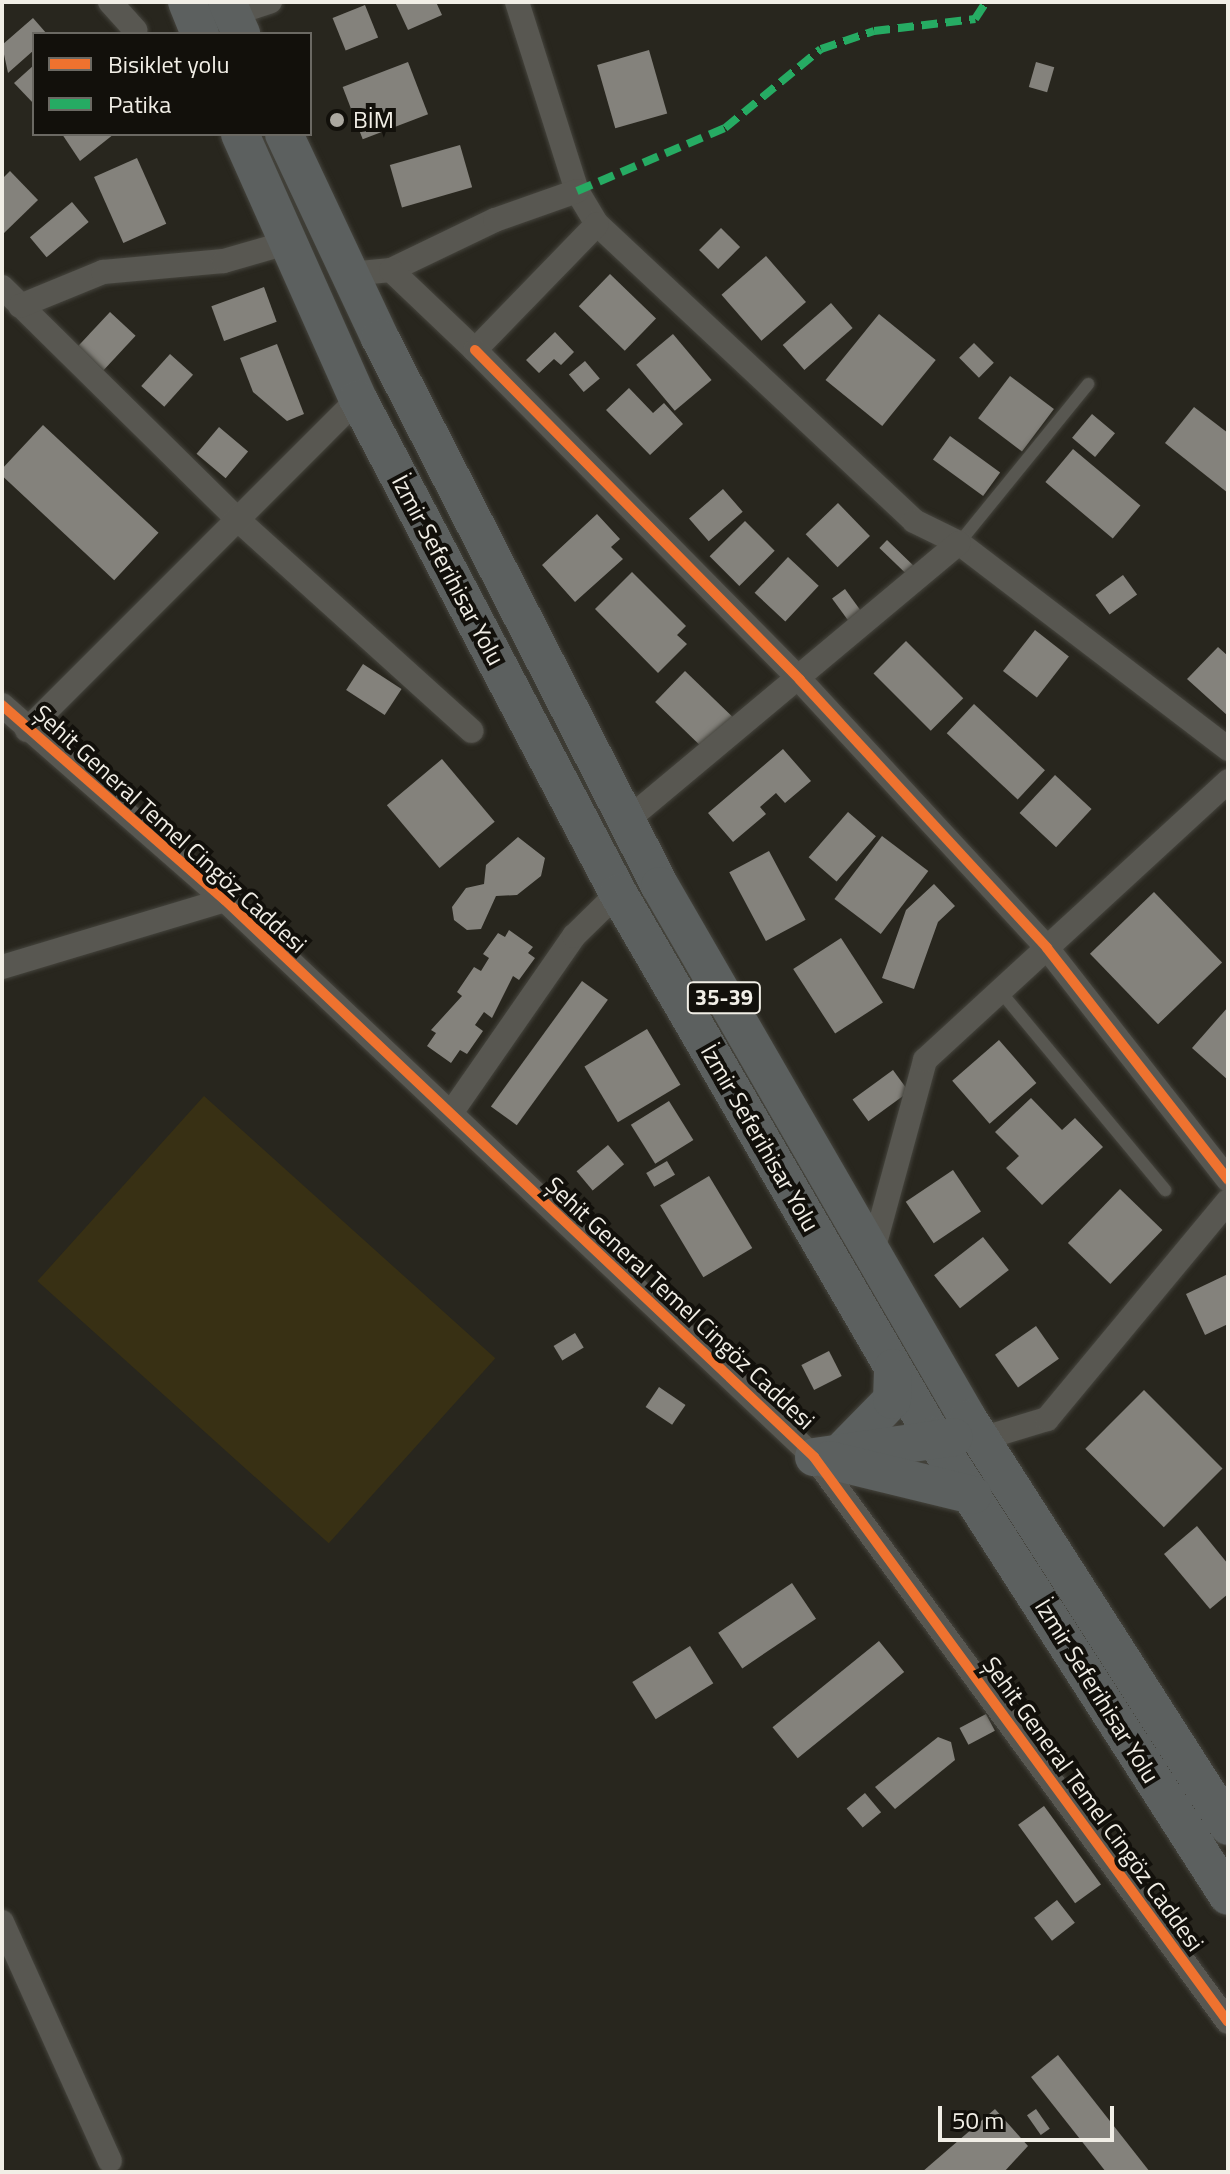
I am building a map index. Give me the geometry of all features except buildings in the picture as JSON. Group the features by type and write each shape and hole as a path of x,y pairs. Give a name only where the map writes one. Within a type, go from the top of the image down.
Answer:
{"main road":[{"path":"187,2 199,32"},
{"name":"İzmir Seferihisar Yolu","path":"241,136 283,244 358,399 618,893 933,1436 1228,1896"},
{"name":"İzmir Seferihisar Yolu","path":"285,136 350,274 625,822 981,1439 1228,1826"},
{"path":"828,1454 892,1400 893,1368"},
{"path":"828,1454 933,1436 981,1439"},
{"path":"828,1454 973,1495"}],"street":[{"path":"110,2 135,30"},
{"path":"234,17 270,2"},
{"path":"517,2 577,191 597,224 914,521 959,543 1228,749"},
{"path":"350,274 391,270 495,220 577,191"},
{"path":"475,350 597,224"},
{"path":"20,306 103,272 224,261 283,244"},
{"path":"391,270 475,350 800,680 1047,948 1228,1180"},
{"path":"2,287 237,519 472,731"},
{"path":"27,730 358,399"},
{"path":"625,822 800,680 959,543"},
{"name":"Şehit General Temel Cingöz Caddesi","path":"2,705 225,900 451,1113 828,1454 1228,2022"},
{"path":"872,1254 925,1060 1228,781"},
{"path":"451,1113 574,936 618,893"},
{"path":"2,967 225,900"},
{"path":"981,1439 1047,1419 1228,1201"},
{"path":"4,1930 110,2161"}],"lane":[{"path":"959,543 1088,384"},
{"path":"1000,991 1165,1190"}],"shaded area":[{"path":"204,1096 495,1358 329,1543 37,1281"}],"marked path":[{"path":"577,191 725,128 821,49 874,31 975,19 986,2"}],"cycle path":[{"path":"475,350 800,680 1047,948 1228,1180"},
{"path":"2,705 225,900 814,1457 1228,2022"}],"place":[{"name":"BİM","path":"337,120"}]}
